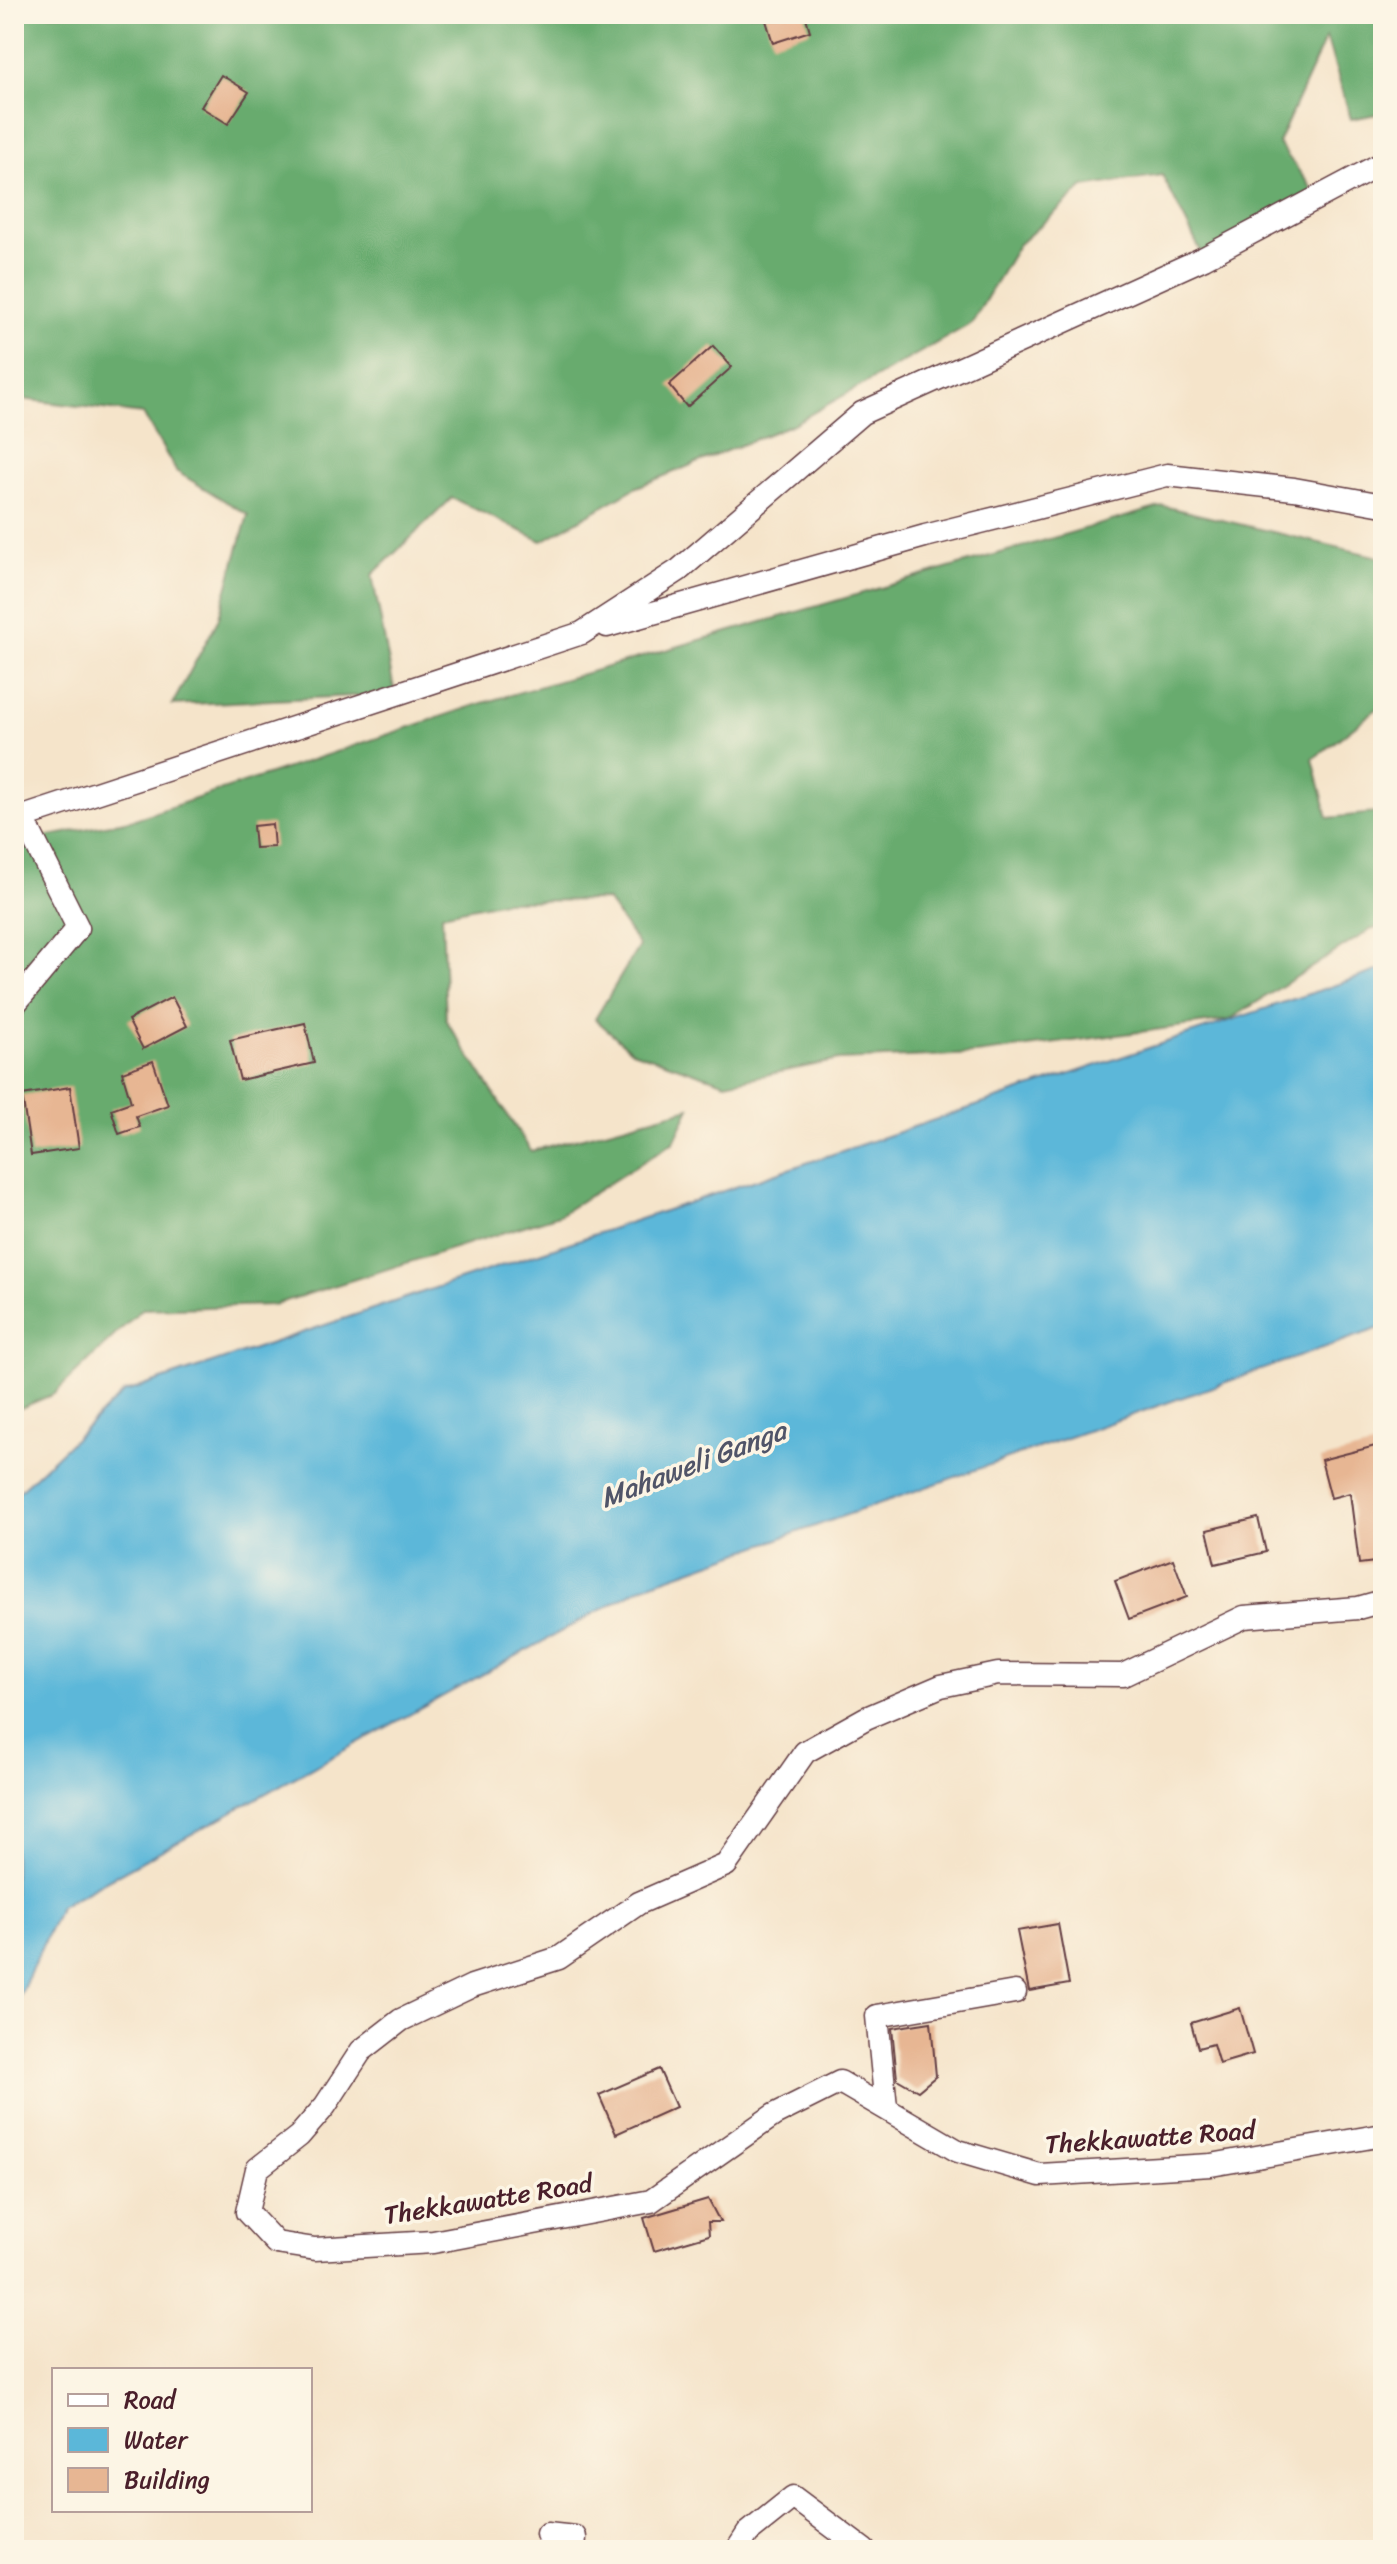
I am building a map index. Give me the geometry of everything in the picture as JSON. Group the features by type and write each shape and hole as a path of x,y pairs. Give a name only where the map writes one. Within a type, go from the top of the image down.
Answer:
{"street":[{"path":"582,633 679,570 862,413 1204,258 1383,163"},
{"path":"14,1005 78,928 19,820 582,633 925,536 1167,475 1294,489 1383,505"},
{"name":"Thekkawatte Road","path":"1383,1601 1358,1608 1244,1617 1123,1675 998,1674 941,1686 866,1718 805,1752 726,1865 639,1903 559,1958 472,1986 401,2020 361,2051 308,2126 257,2169 247,2212 276,2243 315,2249 433,2242 651,2201 774,2115 840,2082 958,2151 1040,2175 1211,2165 1383,2135"},
{"path":"886,2107 877,2016 1015,1992"},
{"path":"737,2550 748,2533 793,2497 864,2550"},
{"path":"547,2534 575,2537 574,2550"}],"green space":[{"path":"14,14 1383,14 1383,113 1351,119 1326,37 1278,143 1319,198 1204,258 1162,175 1084,187 1018,245 972,323 793,424 637,487 542,541 452,498 372,575 395,694 172,705 218,620 248,515 176,471 143,414 14,398"},
{"path":"1163,506 1383,558 1383,704 1313,759 1328,818 1383,812 1383,926 1370,930 1229,1020 976,1054 839,1060 726,1083 632,1051 595,1019 639,946 607,900 504,901 442,914 446,1020 531,1151 690,1108 674,1142 559,1215 273,1305 142,1309 54,1394 14,1411 14,843 135,819 479,704"}],"water":[{"name":"Mahaweli Ganga","path":"1383,969 1383,1327 644,1586 60,1906 14,2009 14,1496 123,1393"}],"building":[{"path":"764,14 805,14 810,31 773,43"},
{"path":"221,75 249,92 228,124 201,107"},
{"path":"713,346 732,367 687,407 669,385"},
{"path":"272,824 274,847 255,848 253,826"},
{"path":"172,997 187,1026 143,1049 128,1020"},
{"path":"305,1023 314,1063 240,1080 230,1040"},
{"path":"153,1061 168,1105 136,1116 140,1127 119,1134 111,1109 131,1102 122,1072"},
{"path":"70,1087 79,1148 31,1155 22,1095"},
{"path":"1383,1444 1383,1561 1359,1564 1350,1493 1331,1498 1321,1460"},
{"path":"1258,1518 1266,1552 1215,1564 1207,1530"},
{"path":"1173,1559 1187,1597 1129,1619 1115,1581"},
{"path":"1058,1924 1069,1984 1029,1991 1017,1931"},
{"path":"1240,2008 1253,2054 1219,2064 1213,2044 1198,2048 1191,2023"},
{"path":"931,2022 936,2076 918,2091 897,2079 892,2028"},
{"path":"659,2069 676,2107 616,2134 599,2095"},
{"path":"708,2199 720,2222 708,2222 709,2235 654,2251 644,2218"}]}
